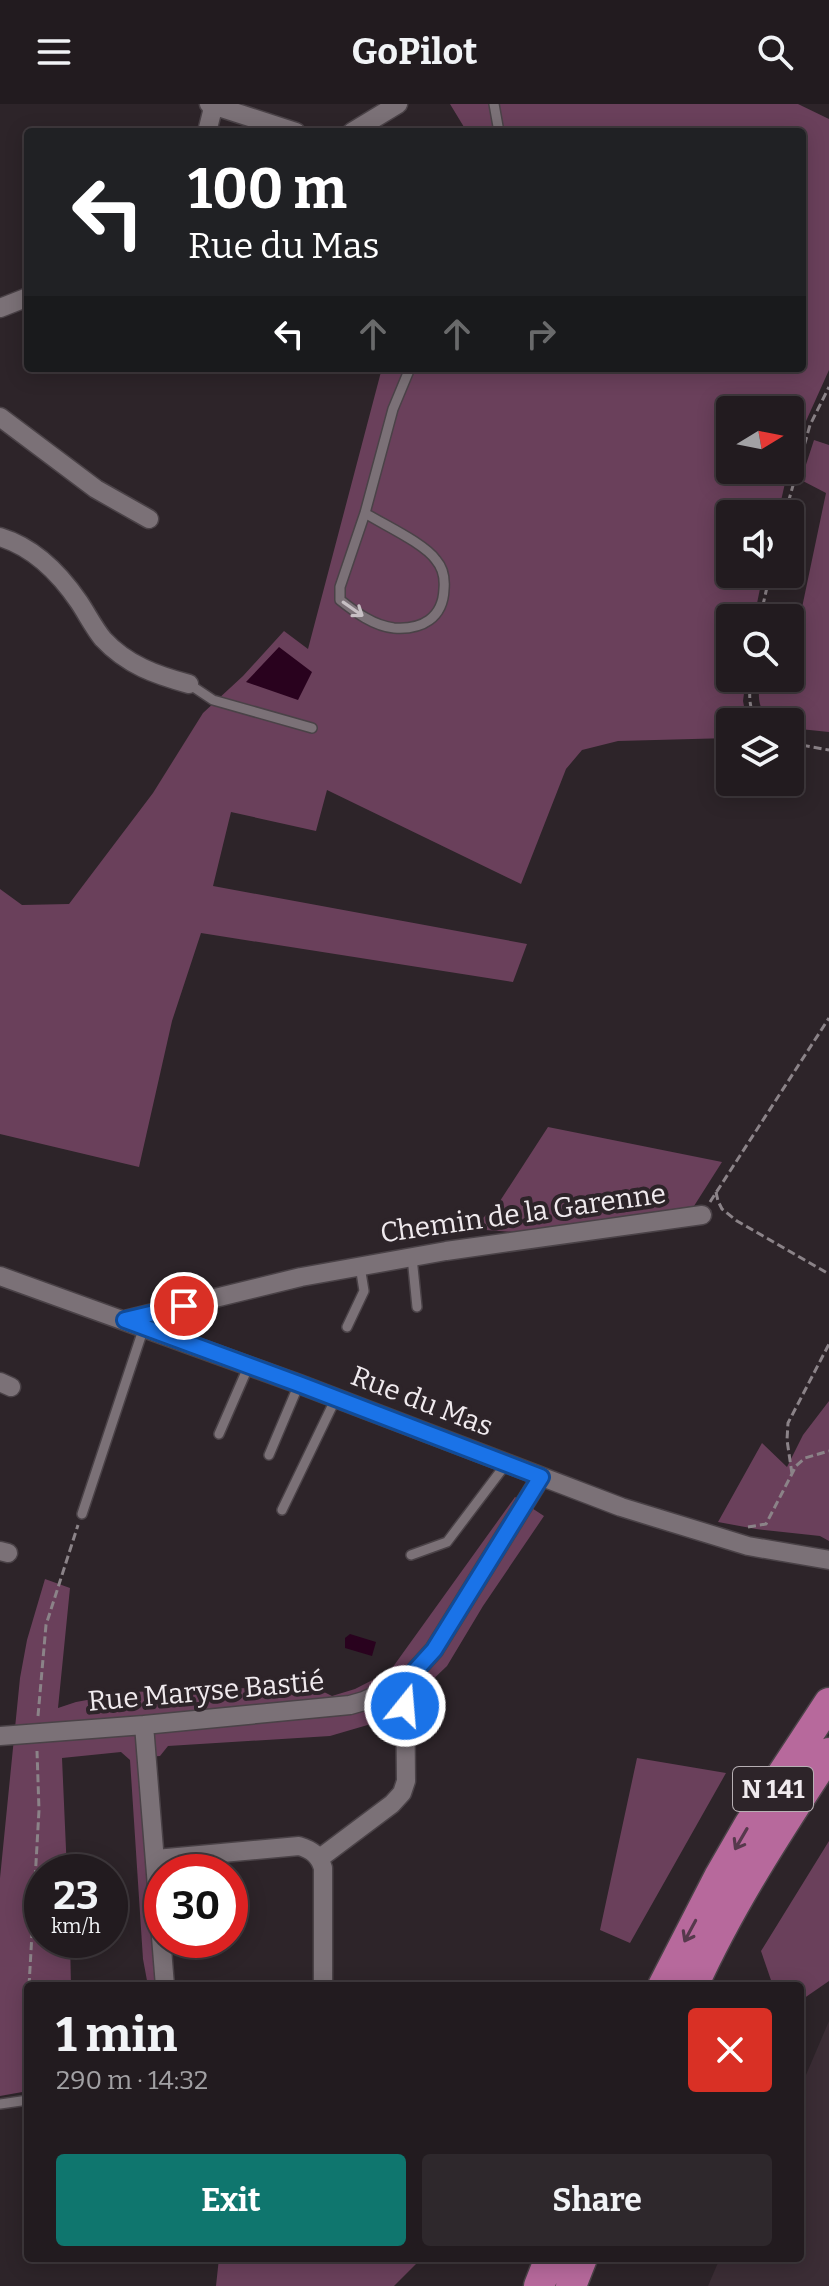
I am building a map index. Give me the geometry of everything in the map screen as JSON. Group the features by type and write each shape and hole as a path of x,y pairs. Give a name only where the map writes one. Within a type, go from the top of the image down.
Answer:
{"highway":[{"name":"N 141","path":"665,1982 734,1851 829,1703"},
{"name":"N 141","path":"695,1982 712,1945 774,1836 829,1753"},
{"path":"539,2286 548,2262"},
{"path":"550,2286 558,2262"},
{"path":"571,2286 580,2262"},
{"path":"582,2286 590,2262"}],"street":[{"path":"208,128 212,104 284,128"},
{"path":"359,128 398,104"},
{"path":"0,308 24,299"},
{"path":"0,417 96,489 149,519"},
{"path":"0,537 30,551 61,578 102,638 123,656 151,674 189,684"},
{"name":"Chemin de la Garenne","path":"125,1320 301,1277 360,1266 702,1215"},
{"name":"Rue du Mas","path":"0,1276 249,1365 621,1507 748,1546 829,1560"},
{"name":"Rue Maryse Bastié","path":"0,1736 350,1705 405,1682 434,1650 541,1477"},
{"path":"320,1858 392,1804 402,1793 406,1781 405,1682"},
{"path":"144,1725 156,1854"},
{"path":"211,1854 299,1846 320,1858 323,1868 323,1982"},
{"path":"163,1958 165,1982"}],"lane":[{"path":"494,104 498,128"},
{"path":"365,513 427,550 438,562 445,578 444,602 436,616 421,625 393,628 359,615 340,600 340,587 365,513 393,409 408,372"},
{"path":"189,684 213,700 312,728"},
{"path":"412,1257 417,1307"},
{"path":"347,1327 364,1291 360,1266"},
{"path":"82,1514 144,1327"},
{"path":"219,1434 249,1365"},
{"path":"269,1455 299,1384"},
{"path":"282,1510 336,1398"},
{"path":"411,1555 447,1542 506,1464"},
{"path":"0,2104 24,2101"}],"path":[{"path":"789,500 810,425 829,387"},
{"path":"804,746 829,750"},
{"name":"Chemin de la Garenne","path":"702,1215 829,1018"},
{"path":"716,1192 722,1209 737,1221 829,1274"},
{"path":"792,1474 788,1423 829,1344"},
{"path":"716,1537 722,1528 766,1524 796,1466 805,1458 829,1451"}],"shaded area":[{"path":"450,104 798,104 829,119 829,370 804,426 804,396 716,396 716,484 785,484 781,500 716,500 716,588 760,588 757,604 716,604 716,692 744,692 744,708 716,708 716,738 618,741 582,750 566,769 521,884 327,790 316,831 231,812 213,886 527,944 513,982 201,933 172,1021 139,1167 0,1134 0,889 22,905 69,904 153,793 203,713 243,676 284,631 308,649 381,372 806,372 806,128 465,128"},
{"path":"814,440 829,445 829,732 804,729 804,708 761,708 759,697 759,692 804,692 803,604 826,493 804,482 804,471"},
{"path":"279,647 312,672 298,700 246,682"},
{"path":"548,1127 722,1162 694,1206 514,1232 472,1229 500,1201"},
{"path":"829,1401 829,1541 820,1536 718,1522 762,1443 787,1467 803,1435"},
{"path":"515,1497 544,1516 447,1666 405,1706 371,1724 330,1736 168,1746 160,1756 147,1757 155,1854 144,1854 144,1958 163,1958 165,1982 147,1982 143,1959 130,1760 121,1752 62,1758 66,1854 24,1854 24,1958 70,1958 71,1982 24,1982 24,2092 0,2096 0,1878 20,1678 27,1640 45,1579 70,1588 58,1708 131,1692 312,1686 332,1696 355,1689 390,1671"},
{"path":"350,1634 376,1642 372,1656 345,1648 345,1638"},
{"path":"637,1758 726,1773 630,1943 600,1930"},
{"path":"829,1841 829,1981 804,1998 804,1982 772,1982 761,1951"},
{"path":"829,2021 829,2286 708,2286 718,2262 804,2262 804,2080"},
{"path":"219,2262 418,2262 394,2286 216,2286"}],"route":[{"path":"184,1306 125,1320 541,1477 434,1650 405,1682 405,1706"}]}
